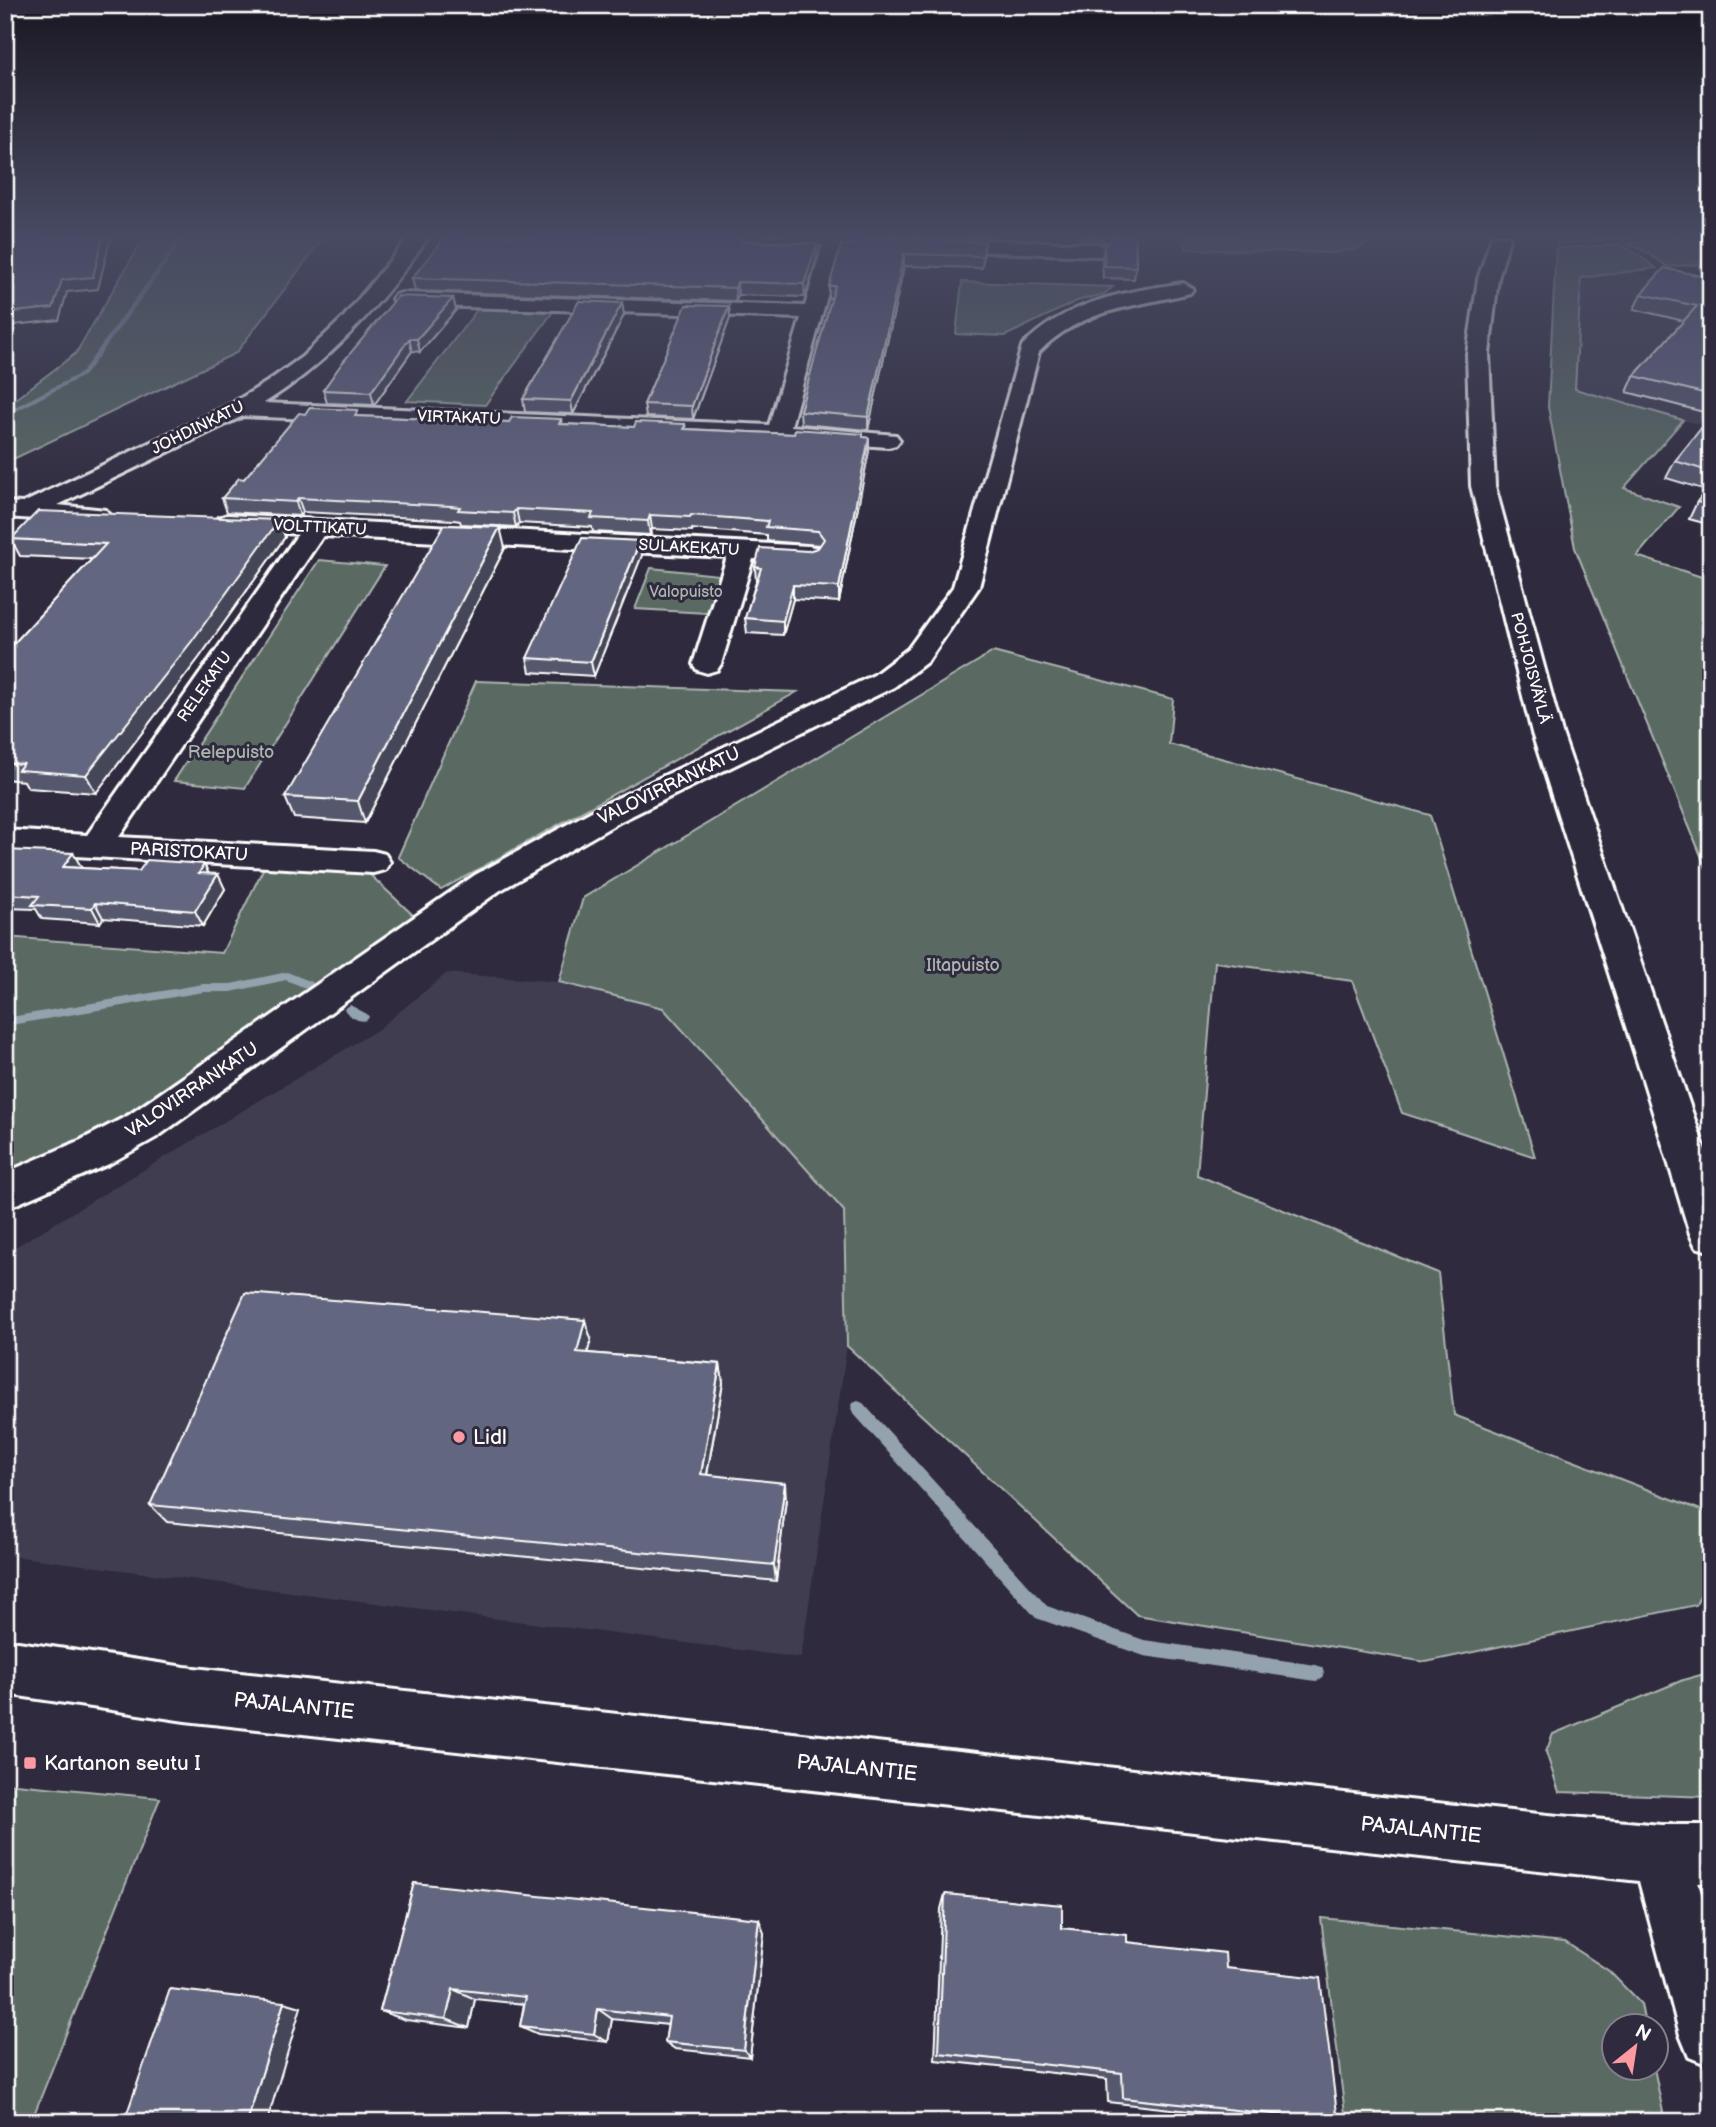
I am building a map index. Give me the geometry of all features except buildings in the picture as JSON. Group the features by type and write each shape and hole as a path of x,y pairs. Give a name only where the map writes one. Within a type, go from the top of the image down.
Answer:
{"street":[{"name":"JOHDINKATU","path":"13,513 239,409 310,362 335,335"},
{"path":"778,432 806,335"},
{"name":"VALOVIRRANKATU","path":"5,1192 95,1152 143,1126 487,883 610,814 884,681 918,655 966,587 1029,350 1043,335"},
{"name":"POHJOISVÄYLÄ","path":"1480,335 1478,354 1483,486 1546,733 1665,1086 1711,1234"},
{"name":"VIRTAKATU","path":"239,409 778,432 888,440"},
{"path":"13,513 127,517"},
{"name":"VOLTTIKATU","path":"208,522 527,540"},
{"name":"RELEKATU","path":"96,846 315,528"},
{"name":"SULAKEKATU","path":"527,540 809,554"},
{"path":"707,664 742,551"},
{"name":"PARISTOKATU","path":"5,841 373,862"},
{"name":"POHJOISVÄYLÄ","path":"1665,1086 1711,1163"},
{"name":"PAJALANTIE","path":"5,1667 213,1698 1548,1844 1686,1854"},
{"path":"1686,1854 1711,2035"}],"shaded area":[{"path":"1578,335 1711,335 1711,428 1575,389"},
{"path":"447,973 559,982 663,1008 844,1211 847,1346 801,1658 5,1555 5,1253 377,1030"}],"green space":[{"path":"86,335 249,335 236,353 5,463 5,407 76,353"},
{"path":"458,335 536,335 485,405 407,401"},
{"path":"1552,335 1578,335 1575,389 1683,420 1624,488 1679,507 1637,556 1711,580 1711,880 1575,548 1548,407"},
{"name":"Relepuisto","path":"319,560 385,566 245,788 174,781"},
{"name":"Valopuisto","path":"651,568 719,575 707,613 635,609"},
{"name":"Iltapuisto","path":"993,652 1173,699 1169,744 1430,815 1535,1157 1402,1113 1352,981 1215,962 1197,1175 1438,1273 1454,1415 1711,1514 1711,1570 1696,1605 1426,1662 1137,1615 847,1346 844,1211 663,1008 559,982 583,898"},
{"path":"476,681 797,692 441,890 398,857"},
{"path":"265,865 366,871 415,917 97,1134 5,1173 5,937 222,953"},
{"path":"1711,1672 1711,1797 1559,1792 1546,1752 1553,1734 1683,1680"},
{"path":"5,1783 160,1798 31,2122 5,2122"},
{"path":"1321,1918 1565,1942 1609,1971 1641,2004 1642,2011 1600,2011 1600,2082 1657,2082 1665,2122 1346,2122"}],"waterway":[{"path":"5,415 83,374 111,335"},
{"path":"5,1022 203,988 231,988 287,976 308,985"},
{"path":"350,1009 363,1017"},
{"path":"858,1408 1042,1612 1144,1648 1316,1673"}],"place":[{"name":"Lidl","path":"459,1437"},
{"name":"Kartanon seutu I","path":"30,1763"}]}
